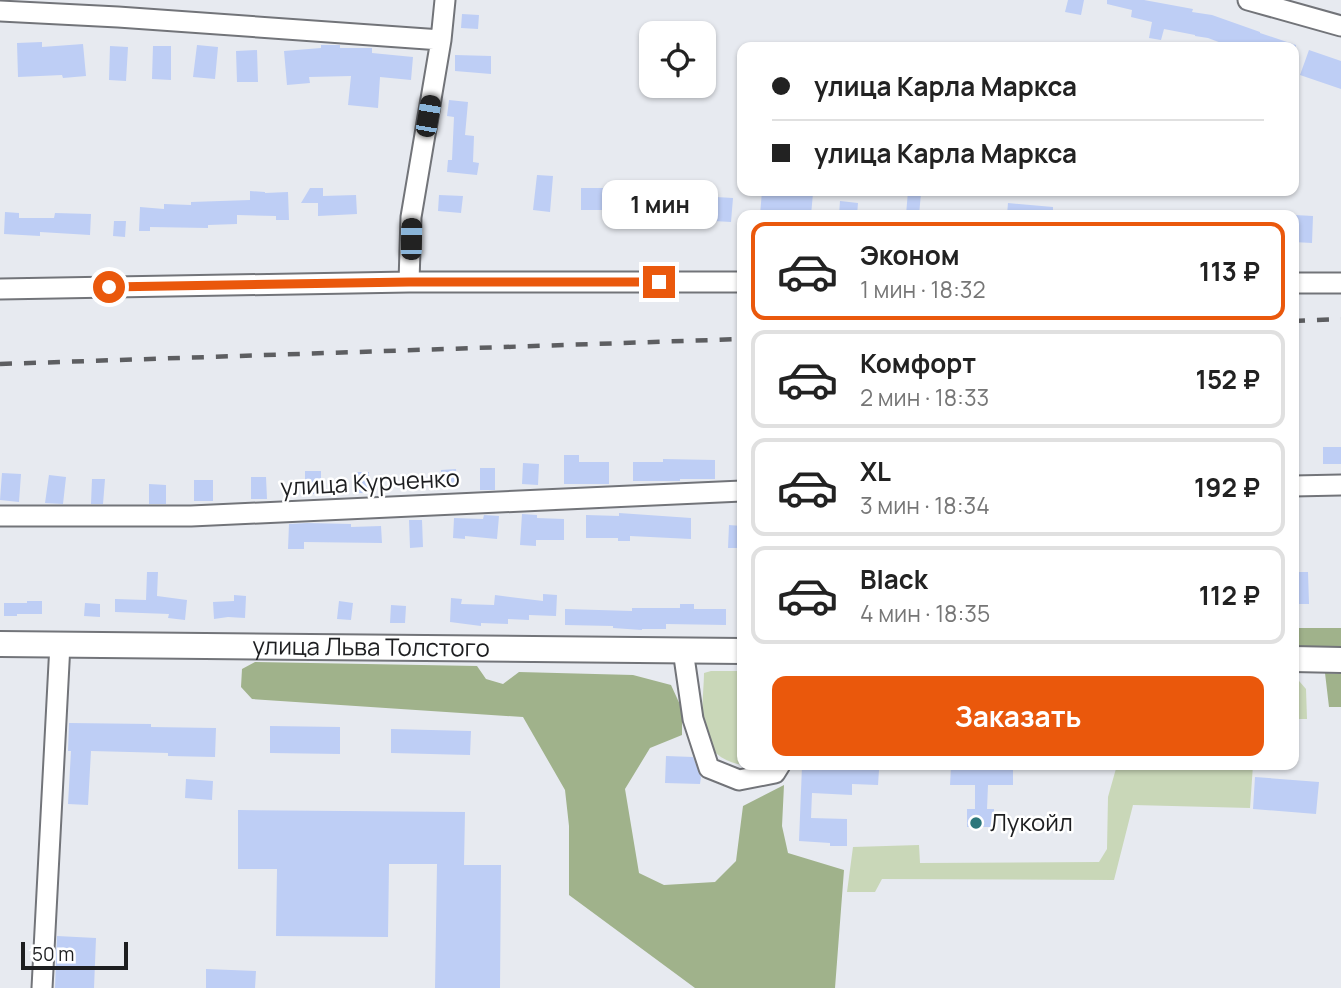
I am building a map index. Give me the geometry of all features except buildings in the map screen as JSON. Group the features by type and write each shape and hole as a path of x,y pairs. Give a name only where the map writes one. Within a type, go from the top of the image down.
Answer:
{"main road":[{"name":"улица Льва Толстого","path":"0,644 737,651"},
{"path":"1299,659 1341,660"}],"street":[{"path":"409,282 411,217 442,40 445,0"},
{"path":"1248,0 1341,26"},
{"path":"0,11 442,40"},
{"path":"0,289 409,282 737,282"},
{"path":"1299,283 1341,283"},
{"path":"1299,486 1341,485"},
{"name":"улица Курченко","path":"0,516 191,516 737,491"},
{"path":"42,988 60,644"},
{"path":"683,650 693,719 709,768 739,780 775,773 777,770"}],"green space":[{"path":"1299,628 1341,628 1341,650 1299,650"},
{"path":"255,662 477,666 486,679 503,684 519,672 633,675 671,685 682,709 682,735 650,748 625,789 639,873 664,885 715,882 736,861 743,806 784,785 782,826 788,853 844,870 835,988 695,988 569,895 569,826 565,790 523,717 252,699 241,687 242,669"},
{"path":"737,671 737,763 719,755 706,741 702,714 704,673"},
{"path":"1325,673 1341,674 1341,707 1329,707"},
{"path":"1299,681 1306,689 1307,719 1299,719"},
{"path":"1116,770 1253,770 1250,808 1133,805 1114,880 882,879 875,892 847,892 853,847 919,845 920,863 1099,862 1107,849 1108,797"}],"railway":[{"path":"1299,321 1341,319"},
{"path":"0,364 737,339"}],"place":[{"name":"Лукойл","path":"976,823"}],"route":[{"path":"109,287 409,282 659,282"}]}
